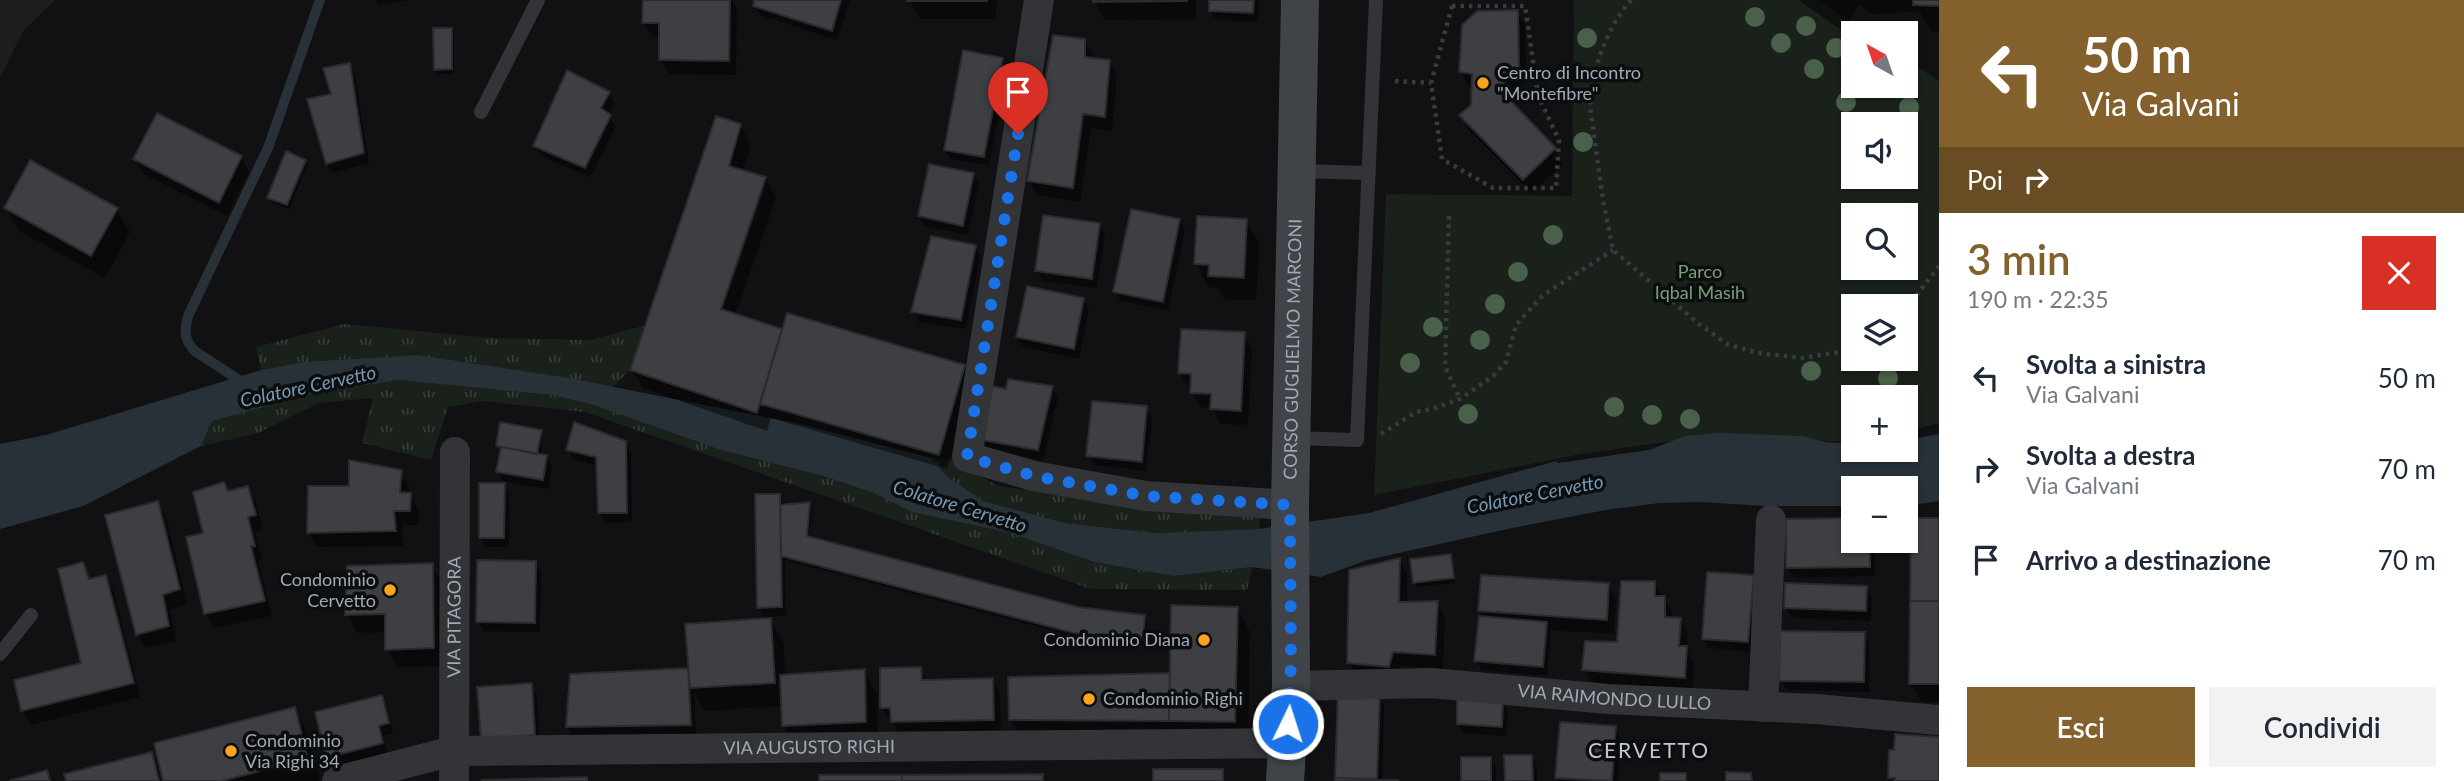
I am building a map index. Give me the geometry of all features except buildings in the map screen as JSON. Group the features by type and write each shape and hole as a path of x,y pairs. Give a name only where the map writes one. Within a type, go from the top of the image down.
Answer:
{"street":[{"path":"1040,0 967,457 1034,476 1146,496 1290,512"},
{"name":"CORSO GUGLIELMO MARCONI","path":"1285,781 1291,686 1290,512 1300,0"},
{"name":"VIA PITAGORA","path":"454,781 455,452"},
{"path":"1763,707 1771,520"},
{"name":"VIA RAIMONDO LULLO","path":"1291,686 1431,682 1608,699 1939,720"},
{"name":"VIA AUGUSTO RIGHI","path":"337,781 453,751 1287,743"}],"lane":[{"path":"481,112 538,0"},
{"path":"1291,438 1357,440 1376,0"},
{"path":"1297,171 1369,173"},
{"path":"0,654 31,615"}],"path":[{"path":"1631,0 1601,50 1591,92 1590,107 1613,250 1699,324 1727,344 1758,353 1802,358 1841,352"},
{"path":"1452,6 1525,6 1538,96 1559,140 1556,188 1493,188 1442,159 1431,83 1452,6"},
{"path":"1373,80 1431,83"},
{"path":"1449,216 1445,366 1460,399"},
{"path":"1357,440 1377,437 1416,412 1460,399 1493,376 1506,362 1516,325 1543,295 1613,250"},
{"path":"1918,294 1939,266"}],"shaded area":[{"path":"0,0 55,0 23,31 0,78"}],"green space":[{"name":"Parco Iqbal Masih","path":"1574,0 1819,0 1850,21 1841,21 1841,98 1918,98 1918,67 1939,81 1939,423 1918,429 1918,385 1841,385 1841,442 1706,436 1581,454 1374,495 1386,194 1572,196"},
{"path":"344,324 491,338 589,340 644,326 630,370 613,387 417,355 303,362 261,370 256,347"},
{"path":"398,380 552,395 594,405 874,493 912,512 1010,533 1094,562 1174,576 1252,567 1247,590 1091,589 585,412 483,401 448,407 431,460 362,443 373,398 319,403 258,433 201,446 212,421 308,395"},
{"path":"931,458 951,460 998,486 1160,509 1260,517 1259,529 1156,533 1065,523 983,501 948,477"}],"water":[{"name":"Colatore Cervetto","path":"417,355 569,378 800,424 931,458 948,477 983,501 1065,523 1156,533 1259,529 1369,513 1556,461 1558,463 1649,450 1685,436 1720,433 1803,436 1841,443 1841,462 1918,462 1918,438 1939,434 1939,501 1918,504 1918,476 1841,476 1841,506 1659,503 1512,528 1367,560 1321,577 1252,567 1174,576 1094,562 1010,533 912,512 874,493 819,475 718,449 594,405 552,395 398,380 308,395 212,421 201,446 83,506 0,529 0,444 46,435 261,370 303,362"}],"waterway":[{"name":"Colatore Cervetto","path":"247,385 192,348 186,336 187,321 268,148 320,0"}],"place":[{"name":"Centro di Incontro \"Montefibre\"","path":"1483,83"},
{"name":"Condominio Cervetto","path":"390,590"},
{"name":"Condominio Diana","path":"1204,640"},
{"name":"Condominio Righi","path":"1089,699"},
{"name":"Condominio Via Righi 34","path":"231,751"}],"district":[{"name":"CERVETTO","path":"1649,751"}],"route":[{"path":"1018,134 967,457 1034,476 1146,496 1223,503 1290,505 1291,686 1288,724"}]}
